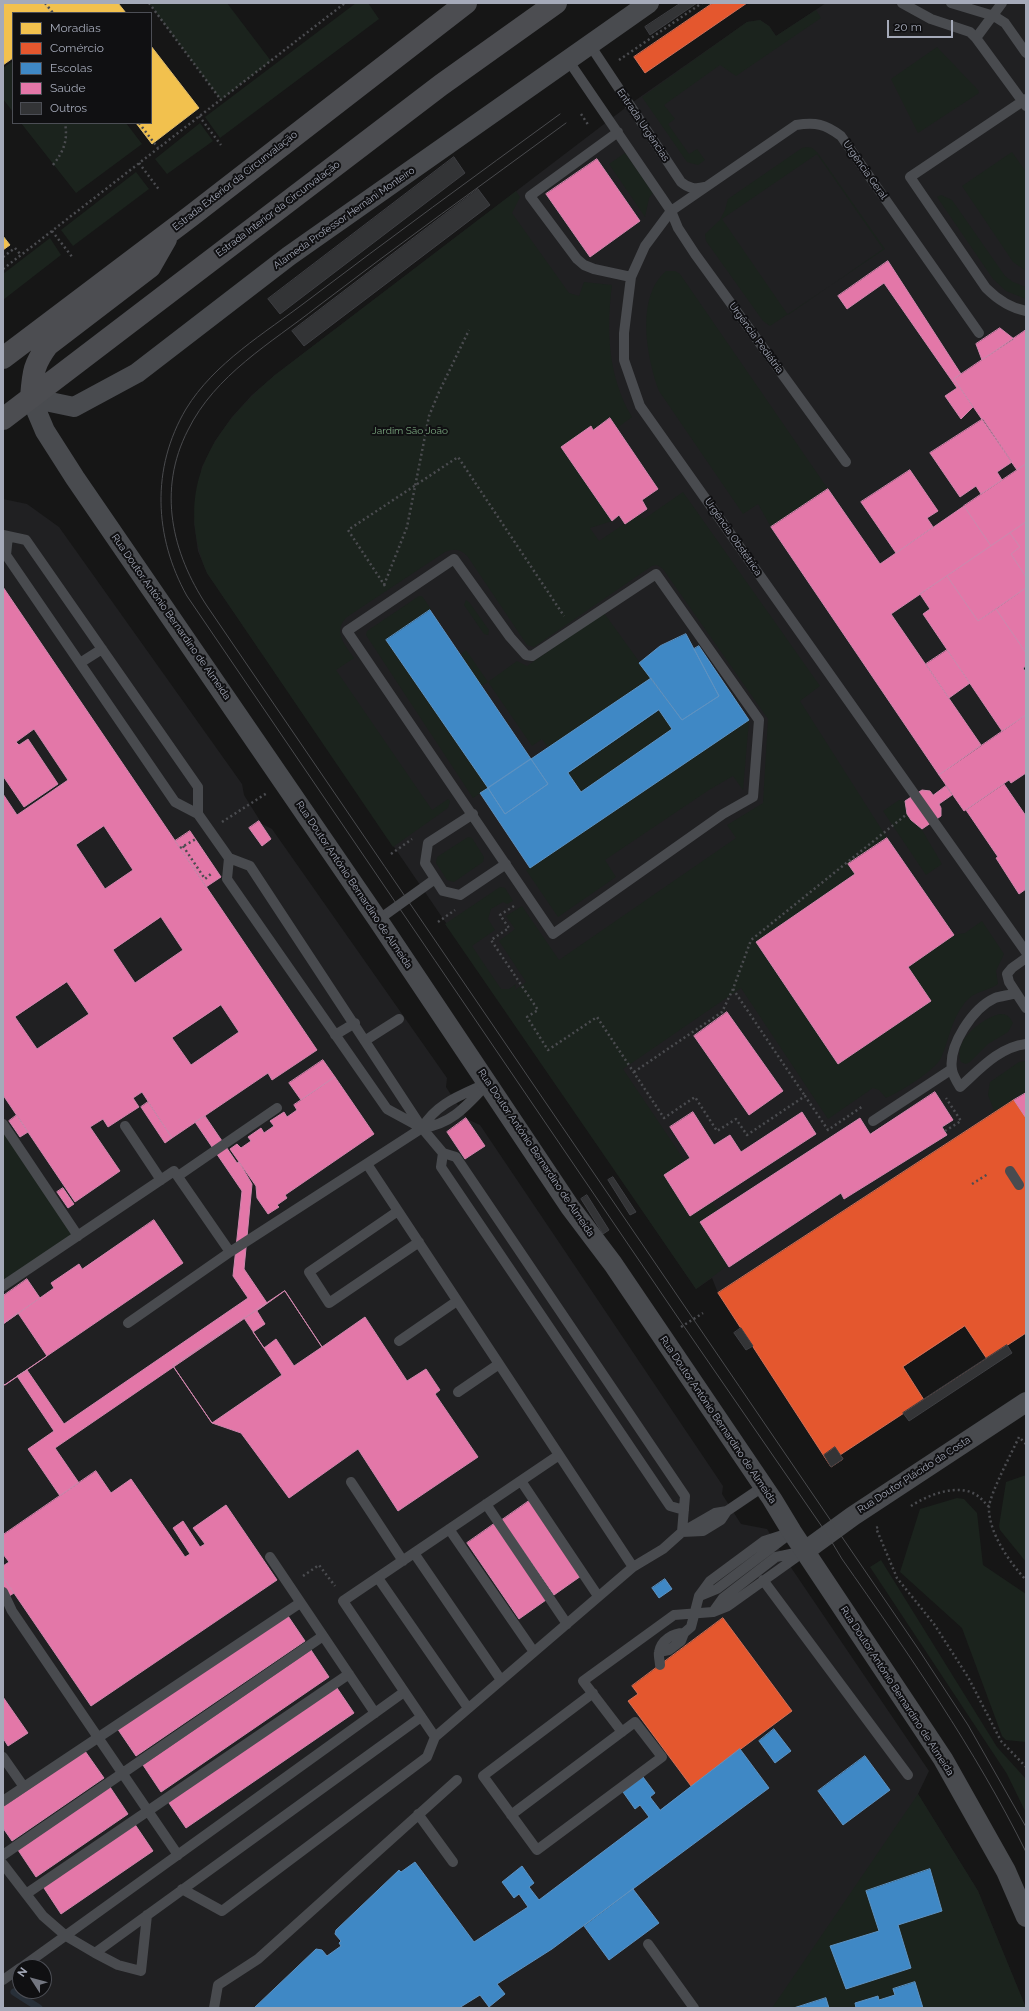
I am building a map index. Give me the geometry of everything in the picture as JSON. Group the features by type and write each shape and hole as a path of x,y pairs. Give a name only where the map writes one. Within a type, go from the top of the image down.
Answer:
{"main road":[{"name":"Estrada Interior da Circunvalação","path":"3,419 441,85 556,3"},
{"name":"Estrada Exterior da Circunvalação","path":"3,358 172,230 458,6"},
{"path":"31,398 32,373 36,361 48,345 150,267 172,230"}],"street":[{"name":"Alameda Professor Hernâni Monteiro","path":"31,398 74,407 137,373 289,256 649,3"},
{"name":"Rua Doutor António Bernardino de Almeida","path":"31,398 45,431 75,478 378,920 570,1207 613,1264 764,1486 792,1532 943,1759 1006,1871 1026,1917"},
{"name":"Rua Doutor Plácido da Costa","path":"805,1551 853,1516 1026,1402"}],"lane":[{"path":"902,3 931,19 970,32 1025,102 910,177 986,288 1001,301 1026,311"},
{"path":"951,3 994,16 1005,23 1026,53"},
{"path":"976,38 994,16 1002,3"},
{"name":"Entrada Urgências","path":"590,45 681,182 686,186 695,189 708,187"},
{"path":"568,60 671,211"},
{"name":"Urgência Geral","path":"671,211 796,125 810,123 828,126 841,136 978,333"},
{"path":"618,132 530,196 577,259 584,265 632,277"},
{"name":"Urgência Obstétrica","path":"671,211 645,246 632,277 624,333 624,360 640,406 1026,952"},
{"name":"Urgência Pediátria","path":"671,211 678,228 695,254 846,462"},
{"path":"198,814 198,787 26,540 6,536 6,555 176,802 198,814 229,858 250,866 355,1023 422,1128 443,1153 456,1157 685,1496 682,1532"},
{"path":"454,559 510,638 526,655 532,656 572,629 656,574 758,720 753,797 723,814 553,934 348,631 454,559"},
{"path":"80,663 102,649"},
{"path":"472,814 428,843 425,863 443,891 460,895 506,864"},
{"path":"229,858 227,879 387,1109 422,1128 438,1126 462,1110 488,1083"},
{"path":"378,920 435,879"},
{"path":"1026,958 1012,968 1007,974 1009,982 1026,1008"},
{"path":"1016,993 995,998 976,1012 962,1030 954,1051 954,1073 960,1087 999,1054 1011,1047 1026,1044"},
{"path":"366,1040 399,1018"},
{"path":"335,1035 355,1023"},
{"path":"873,1121 954,1073"},
{"path":"128,1323 230,1252 422,1128 430,1115 453,1098 488,1083"},
{"path":"178,1176 277,1108"},
{"path":"3,1124 78,1236"},
{"path":"124,1126 161,1180"},
{"path":"443,1153 441,1167 575,1366 670,1506 684,1510"},
{"path":"367,1164 632,1567"},
{"path":"3,1285 174,1171 230,1252"},
{"path":"1010,1171 1020,1185"},
{"path":"398,1211 309,1272 329,1303 419,1242"},
{"path":"400,1341 457,1301"},
{"path":"575,1366 591,1356"},
{"path":"458,1392 499,1364"},
{"path":"435,1737 343,1601 559,1455"},
{"path":"521,1481 598,1596"},
{"path":"351,1482 403,1561"},
{"path":"182,1889 222,1910 427,1757 435,1737 632,1567 664,1549 682,1532 703,1531 721,1520 727,1511 764,1486"},
{"path":"486,1504 567,1624"},
{"path":"449,1529 534,1652"},
{"path":"660,1665 658,1652 669,1650 681,1641 684,1633 691,1627 699,1596 710,1581 764,1541 792,1532"},
{"path":"622,1732 583,1681 674,1615 713,1612 728,1606 805,1551"},
{"path":"713,1612 723,1598 776,1558 805,1551"},
{"path":"414,1553 501,1680"},
{"path":"270,1557 375,1713"},
{"path":"378,1578 468,1708"},
{"path":"763,1580 908,1775"},
{"path":"3,1592 8,1611 98,1738 178,1855"},
{"path":"3,1801 300,1603"},
{"path":"3,1855 323,1636"},
{"path":"26,1894 349,1674"},
{"path":"34,1959 404,1692"},
{"path":"512,1815 635,1722 662,1757 538,1850 483,1776 593,1693"},
{"path":"95,1953 421,1717"},
{"path":"3,1757 24,1788"},
{"path":"214,2008 218,1985 258,1959 457,1780"},
{"path":"418,1814 453,1862"},
{"path":"3,1864 43,1916 66,1936 118,1965 141,1971 146,1915"},
{"path":"648,1944 694,2008"},
{"path":"3,1980 12,1974"}],"path":[{"path":"45,3 52,12"},
{"path":"149,3 221,100"},
{"path":"3,269 345,3"},
{"path":"613,64 702,3"},
{"path":"581,114 589,126"},
{"path":"199,116 221,145"},
{"path":"53,164 62,154 67,138 65,124"},
{"path":"140,124 158,148"},
{"path":"139,163 160,191"},
{"path":"52,231 73,258"},
{"path":"3,257 15,248 21,255"},
{"path":"384,585 407,527 429,416 469,330"},
{"path":"394,600 348,530 458,457 572,629"},
{"path":"215,871 205,879 182,847 210,831 284,782"},
{"path":"634,1072 722,1012 733,989 751,940 907,814"},
{"path":"528,896 500,915 509,928 491,940 538,1010 527,1017 548,1050 597,1017 664,1118 695,1097 717,1131 736,1119 746,1135 805,1096"},
{"path":"733,989 828,1130 872,1100 882,1115"},
{"path":"945,1131 961,1121 939,1087 954,1073"},
{"path":"972,1184 988,1174"},
{"path":"989,1507 998,1481 1019,1437 1026,1444"},
{"path":"909,1507 928,1497 962,1489 978,1495 989,1507 997,1540 1026,1580"},
{"path":"882,1524 876,1528 897,1578 925,1613 961,1666 1001,1741 1026,1767"},
{"path":"306,1574 319,1565 336,1588 342,1583"}],"shaded area":[{"path":"826,3 1026,3 1026,1093 718,1293 712,1278 696,1289 207,573 198,551 194,523 196,496 202,467 215,441 232,417 252,395 275,375 633,102 747,22 760,20 769,26 776,36"},
{"path":"3,499 27,504 59,527 242,784 244,795 262,824 272,829 447,1078 446,1087 467,1119 480,1125 723,1486 722,1494 741,1524 767,1529 792,1569 929,1771 918,1794 978,1891 1026,2008 3,2008"}],"green space":[{"path":"149,3 227,3 271,61 221,100"},
{"path":"356,3 368,3 379,19 220,138 205,117"},
{"path":"816,10 821,18 736,76 720,65 664,105 675,119 668,124 689,154 697,149 705,160 698,165 687,162 642,97 747,22 760,20 769,26 776,36"},
{"path":"937,47 978,90 979,93 918,133 891,79"},
{"path":"12,62 12,111 3,99 3,68"},
{"path":"200,123 213,141 167,174 155,159"},
{"path":"22,124 127,124 142,144 76,193"},
{"path":"802,148 812,148 817,152 885,249 830,286 883,249 817,154 722,219 788,314 770,326 763,321 706,241 705,234 720,220 728,199"},
{"path":"1012,152 1026,172 1026,271 1013,262 962,186"},
{"path":"625,153 653,193 649,198 645,217 609,164"},
{"path":"136,172 149,189 73,246 61,230"},
{"name":"Jardim São João","path":"516,191 520,197 512,213 569,293 579,296 584,282 612,285 609,319 611,353 618,386 632,417 617,428 610,418 593,430 591,427 561,447 612,521 590,528 599,541 639,514 644,519 683,492 820,686 800,701 887,838 849,864 855,874 756,943 838,1064 930,1001 908,967 954,935 965,933 982,921 1004,954 996,971 998,984 972,996 964,1004 953,1023 941,1058 932,1069 925,1075 886,1098 879,1090 873,1088 828,1119 741,988 623,1069 746,1252 696,1289 445,924 500,887 505,888 513,901 507,904 503,902 491,909 488,919 495,930 472,946 501,989 509,989 516,984 515,990 526,982 499,941 515,929 506,916 522,906 559,960 736,838 727,825 763,803 768,719 663,569 657,565 652,566 534,647 527,645 468,557 460,551 455,550 445,552 347,617 340,627 340,633 344,643 354,658 336,670 432,810 448,799 450,801 448,808 393,847 207,573 198,543 194,514 197,488 204,463 216,440 233,417 252,396 275,375"},
{"path":"941,195 952,200 1005,276 1013,282 1026,287 1026,299 1006,291 993,279 937,197"},
{"path":"50,238 61,255 3,300 3,274"},
{"path":"666,271 675,271 680,274 828,489 771,527 758,504 743,514 659,391 651,362 646,329 650,296 656,283"},
{"path":"419,596 422,596 431,609 386,640 488,788 473,798 366,635 367,631"},
{"path":"466,600 489,630 488,635 484,634 464,605"},
{"path":"604,613 651,678 548,748 542,739 532,746 488,682 517,661 527,666"},
{"path":"466,650 488,682 481,686 460,655"},
{"path":"659,710 672,729 581,792 568,773"},
{"path":"749,720 743,790 733,776 709,790 605,860 616,877 558,917 526,870"},
{"path":"899,800 905,801 942,864 926,875 883,811"},
{"path":"468,837 472,838 484,857 483,862 454,882 447,880 436,863 437,857"},
{"path":"1000,1014 1008,1016 1013,1023 1008,1032 988,1044 970,1062 966,1064 961,1062 959,1054 965,1038 985,1020"},
{"path":"1026,1061 1026,1093 995,1113 988,1095 990,1082 1019,1062"},
{"path":"3,1124 78,1236 3,1283"},
{"path":"1026,1475 1026,1562 1000,1530 999,1526 1006,1482"},
{"path":"957,1498 964,1499 977,1513 983,1565 1026,1594 1026,1742 1006,1740 1002,1736 962,1628 900,1572 920,1509"},
{"path":"881,1560 997,1747 1026,1779 1026,1813 1007,1774 870,1567"},
{"path":"918,1794 978,1891 1026,2008 772,2008"}],"building: Moradias":[{"path":"3,3 48,3 45,5 50,12 12,12 12,59 3,65"},
{"path":"48,3 118,3 125,12 50,12 45,5"},
{"path":"152,47 199,108 152,144 137,124 152,124"},
{"path":"3,236 10,245 3,250"},
{"path":"997,1189 1022,1228 937,1283 941,1289 837,1357 840,1362 797,1390 737,1297 780,1269 808,1312"}],"building: Comércio":[{"path":"713,3 747,3 645,73 634,57"},
{"path":"1014,1100 1026,1118 1026,1333 840,1455 843,1459 831,1467 718,1293"},
{"path":"965,1326 987,1359 924,1400 903,1367"},
{"path":"723,1618 792,1711 691,1786 628,1701 638,1694 632,1686"}],"building: Escolas":[{"path":"430,610 531,759 488,788 386,640"},
{"path":"686,634 719,696 682,720 639,663 660,646"},
{"path":"699,646 749,720 530,868 480,793 488,788 505,814 548,784 531,759 651,678 682,720 719,696 694,649","holes":["659,710 672,729 581,792 568,773"]},
{"path":"531,759 548,784 505,814 488,788"},
{"path":"665,1579 672,1589 659,1598 652,1588"},
{"path":"774,1729 791,1751 775,1763 759,1741"},
{"path":"740,1749 769,1788 552,1949 497,1984 505,1994 489,2007 480,1995 459,2008 254,2008 316,1949 322,1950 327,1956 341,1946 339,1943 341,1941 335,1934 336,1930 399,1870 401,1872 415,1862 474,1942 528,1907 519,1894 514,1898 502,1882 522,1866 534,1883 529,1887 539,1900 649,1817 640,1805 635,1809 623,1792 643,1777 655,1793 650,1797 660,1810"},
{"path":"865,1756 890,1790 843,1825 818,1791"},
{"path":"930,1869 942,1911 898,1925 911,1968 846,1989 830,1946 879,1931 866,1891"},
{"path":"633,1889 659,1923 609,1960 584,1926"},
{"path":"915,1982 923,2008 856,2008 855,2003 878,1996 879,2000 895,1995 893,1989"},
{"path":"826,1998 829,2008 794,2008"}],"building: Saúde":[{"path":"597,159 640,221 590,257 546,194"},
{"path":"888,261 961,374 954,379 973,407 961,419 945,396 957,388 884,283 847,309 838,296"},
{"path":"1000,328 1014,339 982,360 976,344"},
{"path":"1026,330 1026,464 1017,470 954,379"},
{"path":"610,418 658,489 642,500 647,509 625,524 619,515 612,521 561,447 591,426 593,430"},
{"path":"983,419 1012,462 997,472 1002,480 981,494 976,486 960,497 930,453"},
{"path":"1026,464 1026,522 991,546 964,506"},
{"path":"910,470 938,511 927,518 933,527 896,553 861,502"},
{"path":"828,489 880,564 964,506 991,546 891,614 981,745 939,775 771,527"},
{"path":"1026,522 1026,577 1011,554 1020,547 1010,533"},
{"path":"1010,533 1020,547 1011,554 1026,577 1026,588 978,621 947,576"},
{"path":"947,576 978,621 996,609 1026,653 1026,666 1023,668 1026,673 1026,715 1002,731 923,614 930,609 920,594"},
{"path":"3,587 317,1050 272,1080 268,1073 172,1138 142,1092 133,1098 139,1107 108,1127 103,1119 90,1127 120,1171 75,1202 3,1095 3,794 17,815 68,780 34,729 16,742 19,745 28,739 58,784 24,807 3,776","holes":["104,826 133,870 105,889 76,845","161,917 183,950 135,983 113,950","67,982 89,1014 37,1049 15,1017","221,1005 239,1032 191,1065 172,1038"]},
{"path":"1026,588 1026,653 996,609"},
{"path":"947,650 970,683 949,698 926,664"},
{"path":"1026,715 1026,773 1011,783 1009,780 964,811 939,775"},
{"path":"1004,784 1026,816 1026,889 1019,894 996,858 998,857 966,810"},
{"path":"946,786 952,795 939,804 941,808 941,816 922,829 911,820 907,814 905,801 922,790 930,791 933,795"},
{"path":"259,821 271,839 262,846 249,828"},
{"path":"190,831 221,877 206,887 175,841"},
{"path":"887,838 954,935 908,967 931,1001 838,1064 756,942 855,874 848,864"},
{"path":"727,1012 783,1091 749,1115 694,1036"},
{"path":"323,1060 335,1077 301,1100 289,1083"},
{"path":"335,1077 374,1134 285,1195 287,1198 277,1205 279,1207 268,1214 257,1198 256,1186 230,1149 237,1144 241,1148 251,1141 248,1137 261,1128 264,1133 274,1126 270,1121 284,1112 287,1117 297,1110 294,1105"},
{"path":"935,1092 953,1120 942,1127 947,1135 844,1199 841,1193 729,1267 700,1222 860,1118 870,1134"},
{"path":"1026,1093 1026,1118 1014,1100"},
{"path":"148,1102 172,1138 165,1143 141,1107"},
{"path":"693,1112 714,1145 730,1135 741,1152 802,1112 816,1134 690,1216 664,1175 690,1158 670,1127"},
{"path":"17,1115 28,1132 20,1137 9,1121"},
{"path":"205,1116 237,1163 239,1162 252,1184 244,1269 267,1303 55,1448 79,1483 60,1496 28,1449 54,1431 17,1376 27,1370 64,1424 248,1298 233,1276 242,1191 195,1122"},
{"path":"466,1118 485,1146 465,1159 447,1132"},
{"path":"63,1188 74,1204 68,1208 57,1192"},
{"path":"154,1220 183,1263 3,1386 3,1324 54,1288 51,1283 79,1264 82,1269"},
{"path":"27,1279 40,1298 3,1324 3,1296"},
{"path":"285,1291 322,1347 294,1366 276,1339 264,1348 253,1332 265,1324 257,1311"},
{"path":"285,1291 322,1347 365,1317 407,1381 426,1369 440,1390 435,1394 478,1457 398,1511 358,1449 289,1498 241,1433 212,1423 173,1366"},
{"path":"18,1313 47,1356 5,1385 3,1383 3,1324"},
{"path":"244,1318 282,1375 212,1423 173,1366"},
{"path":"96,1471 111,1493 131,1479 185,1557 190,1554 173,1528 183,1521 200,1547 205,1544 193,1528 226,1505 277,1580 91,1706 3,1577 3,1566 9,1562 3,1554 3,1535"},
{"path":"529,1501 581,1576 554,1595 502,1520"},
{"path":"494,1524 546,1600 519,1619 467,1543"},
{"path":"3,1577 14,1593 3,1600"},
{"path":"286,1613 305,1641 136,1756 117,1728"},
{"path":"311,1650 329,1677 161,1792 143,1765"},
{"path":"335,1685 354,1713 186,1828 167,1800"},
{"path":"3,1697 28,1733 8,1746 3,1738"},
{"path":"85,1751 104,1778 12,1841 3,1828 3,1807"},
{"path":"110,1787 128,1814 36,1877 18,1850"},
{"path":"134,1823 153,1851 61,1914 42,1885"}],"building: Outros":[{"path":"681,3 697,3 650,35 645,27"},
{"path":"454,157 465,173 280,314 268,299"},
{"path":"478,189 490,205 304,346 292,331"},
{"path":"613,1177 636,1212 630,1215 608,1180"},
{"path":"587,1195 609,1230 603,1234 581,1199"},
{"path":"741,1328 753,1346 746,1350 734,1333"},
{"path":"1007,1345 1012,1353 909,1421 903,1413"},
{"path":"835,1447 843,1459 831,1467 824,1455"}],"waterway":[{"path":"25,1999 39,2008"}],"tram line":[{"path":"560,114 258,337 211,377 186,409 175,432 167,455 162,479 161,502 163,526 168,550 176,573 187,596 940,1702 985,1776 1026,1852"},
{"path":"566,123 263,347 245,361 213,393 199,410 178,453 173,475 171,498 177,543 185,565 207,606 917,1647 968,1725 1026,1827"}]}
